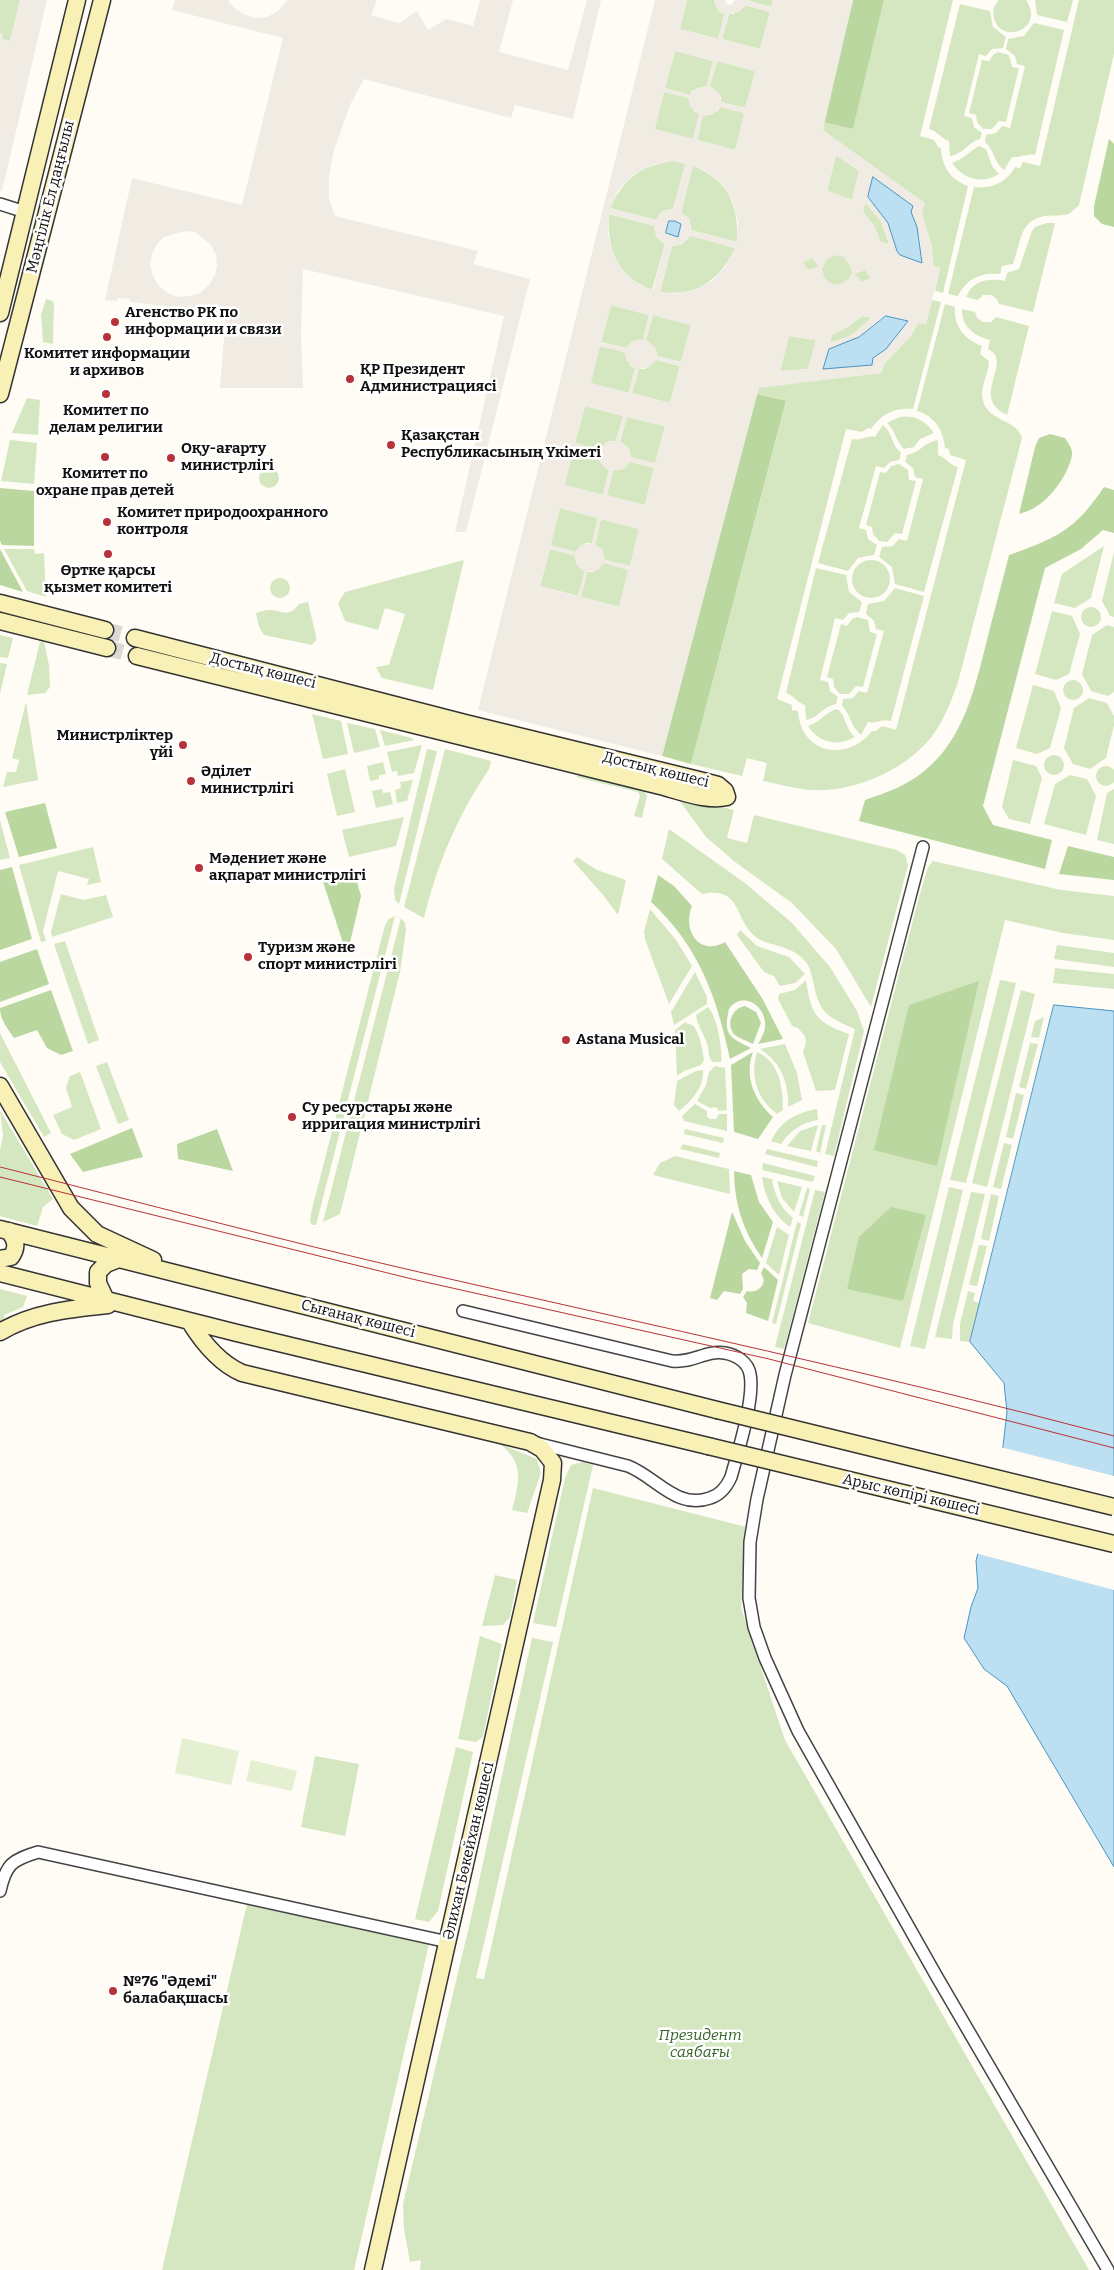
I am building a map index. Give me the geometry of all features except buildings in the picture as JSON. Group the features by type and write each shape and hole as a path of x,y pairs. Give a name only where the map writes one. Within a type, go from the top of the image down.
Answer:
{"main road":[{"name":"Мәңгілік Ел даңғылы","path":"0,313 78,0"},
{"name":"Мәңгілік Ел даңғылы","path":"0,394 102,0"},
{"path":"0,603 105,630"},
{"path":"0,621 107,648"},
{"name":"Достық көшесі","path":"136,638 718,785 725,791 727,797 718,799 656,785 137,656"},
{"path":"0,1086 71,1208 97,1234 189,1276"},
{"path":"0,1259 11,1257 16,1250 16,1241 5,1230"},
{"name":"Сығанақ көшесі","path":"5,1230 717,1410 1114,1507"},
{"path":"113,1302 98,1283 98,1272 106,1264 118,1259"},
{"path":"0,1273 237,1333 231,1340 225,1362"},
{"path":"0,1332 32,1317 55,1311 113,1302"},
{"path":"190,1322 209,1350 232,1369 242,1373 530,1442"},
{"name":"Арыс көпірі көшесі","path":"237,1333 1114,1544"},
{"name":"Әлихан Бөкейхан көшесі","path":"373,2270 554,1472 553,1463 549,1456 530,1442"}],"street":[{"path":"0,204 25,212"},
{"path":"923,847 785,1375 755,1508 750,1542 749,1598 754,1627 765,1658 798,1731 937,1977 1108,2270"},
{"path":"464,1312 672,1361 692,1361 712,1353 730,1354 739,1358 750,1374 749,1403 731,1477 728,1484 713,1498 702,1501 681,1499 670,1493 642,1471 530,1442"},
{"path":"0,1890 4,1871 20,1858 38,1852 448,1942"}],"green space":[{"path":"0,0 20,0 10,42 2,39 3,34 0,33"},
{"path":"687,0 714,0 719,11 725,14 718,39 680,29"},
{"path":"746,0 773,0 771,7"},
{"path":"853,0 884,0 853,129 823,122"},
{"path":"884,0 953,0 920,136 934,140 938,147 941,148 943,161 948,172 956,180 968,186 943,293 935,291 940,268 933,266 932,247 922,214 823,130 823,122 853,129"},
{"path":"999,0 1026,0 1031,10 1027,26 1012,32 1005,31 998,26 993,13"},
{"path":"1035,0 1073,0 1067,22 1037,15"},
{"path":"1079,0 1114,0 1114,54 1079,205 1069,214 1046,216 1030,222 1022,234 1013,264 1002,266 1000,274 987,274 975,278 965,285 958,296 948,294 974,187 987,187 998,184 1015,167 1020,168 1023,162 1040,166"},
{"path":"960,4 990,11 993,27 1006,37 1003,48 992,49 986,56 979,54 964,116 972,118 974,127 982,133 980,139 959,153 950,156 949,141 929,129"},
{"path":"745,5 770,12 760,49 722,39 729,14 734,14"},
{"path":"1034,23 1064,30 1035,155 1012,157 1004,170 1000,167 991,149 985,142 986,135 996,133 1002,126 1010,128 1025,66 1017,64 1015,56 1006,49 1008,39 1024,36"},
{"path":"675,51 713,61 707,86 692,91 690,95 665,88"},
{"path":"998,52 1009,55 1012,67 1019,68 1006,122 999,121 992,129 983,129 977,122 976,115 969,113 982,60 989,61"},
{"path":"717,61 755,71 746,108 721,102 721,97 710,86"},
{"path":"664,92 689,98 694,111 699,114 693,139 654,129"},
{"path":"720,107 745,113 735,150 697,140 703,115 718,111"},
{"path":"1109,139 1114,144 1114,227 1102,224 1094,216 1094,206"},
{"path":"979,146 986,149 992,166 999,174 980,180 973,179 956,169 952,163"},
{"path":"836,155 859,171 852,200 827,191"},
{"path":"672,161 686,163 673,209 663,212 656,220 610,208 621,188 634,175 660,163"},
{"path":"693,166 715,179 729,196 736,217 737,242 691,230 691,225 681,212"},
{"path":"865,202 881,221 889,244 881,242 863,212"},
{"path":"609,214 655,226 657,236 665,244 652,290 640,284 622,270 612,251"},
{"path":"1047,223 1055,223 1033,312 999,304 997,299 991,295 983,295 978,300 966,297 969,291 977,284 987,280 1005,281 1007,273 1019,269 1032,231 1035,227"},
{"path":"690,235 735,248 722,269 706,284 685,292 660,292 672,246 687,240"},
{"path":"837,255 848,259 852,270 848,281 837,285 826,281 822,270 826,259"},
{"path":"812,258 820,267 808,270 802,262"},
{"path":"865,270 871,278 861,282 854,274"},
{"path":"46,299 53,301 54,306 53,344 43,342 41,315"},
{"path":"932,300 941,302 913,409 894,410 879,419 871,429 868,428 862,432 846,429 777,699 792,705 792,710 798,711 801,726 807,737 816,745 827,749 838,750 850,747 862,741 872,731 876,731 882,726 896,730 966,460 950,455 949,449 945,448 937,425 929,416 917,411 945,304 955,307 956,320 961,331 970,340 982,346 980,354 989,361 982,391 984,404 988,411 1014,426 1022,438 958,682 942,719 929,740 905,762 876,778 844,788 812,790 763,781 767,763 747,758 742,776 691,764 786,402 756,394 759,387 881,373 884,364 911,336 918,323 926,324"},
{"path":"611,305 649,315 643,340 637,340 626,348 601,342"},
{"path":"962,309 975,312 977,318 983,322 991,322 996,317 1029,326 1007,415 996,408 991,399 997,362 995,355 988,349 990,340 974,333 966,325"},
{"path":"653,315 691,325 681,362 657,356 656,351 646,340"},
{"path":"862,316 871,318 852,335 830,343 832,335 848,327"},
{"path":"789,336 816,340 808,369 780,371"},
{"path":"600,346 625,352 630,365 635,368 629,393 590,383"},
{"path":"656,360 680,366 670,403 632,393 639,369 645,369"},
{"path":"756,394 786,401 691,764 662,756"},
{"path":"27,398 40,400 38,435 12,433"},
{"path":"585,406 623,416 616,441 610,441 599,450 575,443"},
{"path":"627,417 665,426 655,464 631,457 630,453 620,442"},
{"path":"900,417 911,417 920,420 934,433 920,439 914,447 904,449 887,423"},
{"path":"883,425 901,453 899,460 890,462 884,468 876,466 859,528 866,530 868,539 877,545 874,555 858,558 848,571 818,563 852,439 875,437"},
{"path":"1050,434 1065,438 1072,451 1070,462 1064,477 1048,497 1033,509 1019,514 1035,447 1039,438"},
{"path":"10,440 37,443 34,484 1,481"},
{"path":"938,440 938,455 958,467 924,592 895,584 892,567 879,557 882,547 893,546 899,539 907,541 923,479 915,477 913,468 905,462 907,455"},
{"path":"574,448 599,454 604,467 609,470 603,495 564,485"},
{"path":"630,462 654,468 645,505 607,496 613,470 619,470"},
{"path":"899,464 908,470 909,480 916,481 902,534 895,533 887,542 879,541 873,534 872,527 866,525 880,472 886,473 891,466"},
{"path":"269,468 276,471 279,478 276,485 269,488 262,485 259,478 262,471"},
{"path":"1104,487 1114,490 1114,533 1103,530 1081,549 1045,568 983,806 993,825 1052,840 1045,869 859,821 865,800 888,792 923,772 937,759 958,729 978,676 1009,555 1064,531 1094,502"},
{"path":"0,488 34,491 34,546 2,545 0,541"},
{"path":"560,508 598,518 592,543 586,543 575,552 550,545"},
{"path":"601,519 639,529 630,566 605,560 595,544"},
{"path":"1104,546 1091,598 1075,608 1054,603 1062,574"},
{"path":"0,549 23,592 0,585"},
{"path":"4,549 34,549 35,554 44,553 46,597 27,591"},
{"path":"550,549 574,555 580,568 585,571 578,596 540,586"},
{"path":"1114,552 1114,617 1110,616 1102,601"},
{"path":"464,560 433,690 382,678 376,667 389,665 405,614 385,608 378,630 345,621 338,603 345,592"},
{"path":"871,560 878,561 884,566 889,572 889,586 884,592 878,597 871,598 864,597 858,592 853,586 852,579 853,572 858,566 864,561"},
{"path":"604,563 629,570 619,607 581,597 587,572 593,572"},
{"path":"816,568 846,575 849,592 862,602 859,612 849,613 843,620 835,618 820,680 828,682 830,691 838,697 836,704 806,720 805,705 786,693"},
{"path":"280,578 287,581 290,588 287,595 280,598 273,595 270,588 273,581"},
{"path":"895,588 924,596 891,721 868,722 861,735 842,706 843,699 853,698 859,691 867,693 884,631 876,629 874,621 866,614 868,604 884,601"},
{"path":"308,602 316,636 316,640 312,645 264,635 259,627 256,613 274,610 285,613 292,611 299,604"},
{"path":"1087,607 1095,607 1101,613 1101,621 1095,627 1087,627 1081,621 1081,613"},
{"path":"1052,611 1072,616 1080,634 1069,674 1056,680 1035,674"},
{"path":"857,617 868,620 870,632 877,634 863,687 856,686 849,694 840,694 834,687 833,679 827,677 841,624 847,626 852,619"},
{"path":"1107,625 1114,627 1114,692 1108,696 1091,691 1082,674 1092,635"},
{"path":"0,635 13,638 8,658 0,657"},
{"path":"44,641 49,665 50,687 45,693 27,695 40,642"},
{"path":"0,663 7,664 0,694"},
{"path":"1069,680 1077,680 1083,686 1083,694 1077,700 1069,700 1063,694 1063,686"},
{"path":"1033,685 1054,691 1061,708 1050,748 1037,754 1016,748"},
{"path":"1089,698 1107,703 1114,716 1114,725 1106,758 1090,769 1073,764 1064,748 1074,708"},
{"path":"26,702 38,780 3,787 7,772 16,772 19,760 12,758"},
{"path":"837,709 842,714 849,730 855,737 842,742 823,740 812,732 808,726"},
{"path":"312,714 341,721 348,754 323,759"},
{"path":"347,723 375,729 380,747 354,753"},
{"path":"380,730 412,738 414,740 385,746"},
{"path":"422,745 414,773 398,776 397,771 392,772 387,752"},
{"path":"427,749 437,751 399,904 395,900 394,889"},
{"path":"445,749 491,761 489,769 458,822 450,840 435,878 424,918 404,907"},
{"path":"1050,755 1058,755 1064,761 1064,769 1058,775 1050,775 1044,769 1044,761"},
{"path":"1013,760 1036,766 1042,778 1030,824 1009,819 1002,807"},
{"path":"383,762 386,774 379,775 379,779 370,781 367,766"},
{"path":"1106,766 1113,769 1116,776 1113,783 1106,786 1099,783 1096,776 1099,769"},
{"path":"345,769 355,812 337,816 327,774"},
{"path":"585,773 641,786 647,796 642,818 634,816 640,796 638,792 576,777"},
{"path":"1070,775 1087,779 1096,796 1086,835 1044,824 1055,784"},
{"path":"413,780 407,801 397,803 395,790 401,788 400,782"},
{"path":"382,789 383,793 390,792 393,804 376,808 372,791"},
{"path":"1114,789 1114,844 1097,840 1107,793"},
{"path":"676,796 734,810 727,838 747,843 754,815 897,850 905,855 908,865 871,1007 836,949 792,903 735,862 706,837"},
{"path":"45,803 57,848 19,857 5,812"},
{"path":"404,817 396,846 349,857 342,830"},
{"path":"0,820 10,858 0,860"},
{"path":"669,829 745,883 792,923 830,967 857,1011 864,1031 834,1156 825,1154 855,1029 837,1021 821,1007 809,967 799,955 759,939 745,924 732,900 725,895 715,893 702,894 662,859"},
{"path":"1068,846 1114,857 1114,880 1059,874"},
{"path":"93,847 101,882 87,885 89,879 58,871 43,931 46,941 41,942 19,865"},
{"path":"577,857 597,870 626,880 618,915 573,861"},
{"path":"933,861 1061,890 1114,896 1114,940 1063,933 1005,920 900,1348 808,1323 919,897 928,867"},
{"path":"12,867 32,939 0,950 0,870"},
{"path":"355,875 361,896 347,955 323,882"},
{"path":"658,875 674,886 692,906 689,924 691,932 700,944 716,946 725,942 762,998 783,1039 758,1044 765,1028 763,1015 756,1005 751,1002 739,1001 729,1009 727,1018 728,1030 733,1038 751,1048 730,1059 719,1015 704,974 682,937 651,902"},
{"path":"61,894 84,900 106,895 113,917 52,937 51,932"},
{"path":"650,909 676,940 692,966 669,1004 645,939 644,932"},
{"path":"395,916 316,1225 313,1225 310,1222 311,1213 385,925 389,919"},
{"path":"401,918 405,923 406,930 400,972 340,1214 323,1222"},
{"path":"740,930 757,946 789,957 805,974 795,983 780,986 774,976 764,972 737,935"},
{"path":"65,941 99,1040 88,1044 54,944"},
{"path":"1057,945 1114,953 1114,967 1054,959"},
{"path":"37,949 49,984 0,1002 0,962"},
{"path":"1055,968 1114,974 1114,989 1053,983"},
{"path":"695,972 707,997 707,1004 674,1025 671,1012"},
{"path":"806,980 810,1001 817,1015 822,1021 849,1034 835,1090 816,1091 803,1052 806,1042 805,1036 798,1028 792,1026 778,999 779,994 795,990"},
{"path":"1000,980 1016,983 966,1183 950,1180"},
{"path":"979,981 937,1166 874,1150 909,1005"},
{"path":"51,990 73,1051 61,1055 47,1048 37,1030 14,1038 0,1012 0,1008"},
{"path":"1021,990 1035,994 987,1187 972,1183"},
{"path":"745,1006 756,1012 761,1023 753,1044 735,1035 731,1027 730,1022 733,1013 740,1007"},
{"path":"708,1007 719,1033 721,1062 713,1062 710,1059 707,1043 699,1027 696,1015"},
{"path":"1044,1017 1039,1038 1031,1037 1035,1021"},
{"path":"685,1022 692,1025 697,1031 704,1060 701,1065 684,1071 677,1076 675,1030"},
{"path":"0,1033 51,1133 44,1137 0,1062"},
{"path":"1030,1043 1038,1044 1026,1089 1019,1087"},
{"path":"785,1044 797,1073 802,1100 788,1107 787,1090 782,1074 773,1060 760,1049"},
{"path":"753,1052 750,1061 752,1087 761,1103 773,1117 758,1139 734,1132 731,1065"},
{"path":"757,1052 771,1062 779,1076 783,1110 777,1114 764,1101 756,1086 754,1070"},
{"path":"107,1062 129,1120 118,1124 96,1066"},
{"path":"715,1066 725,1068 727,1110 719,1111 716,1107 710,1108 697,1101 706,1085 709,1072"},
{"path":"703,1070 702,1082 699,1088 688,1103 679,1111 674,1105 677,1081 696,1071"},
{"path":"80,1072 101,1129 74,1140 62,1134 53,1115 72,1107 66,1088 70,1076"},
{"path":"1016,1093 1024,1095 1013,1139 1006,1137"},
{"path":"695,1104 707,1111 707,1117 710,1119 716,1119 719,1114 727,1114 727,1131 684,1121 682,1116"},
{"path":"817,1109 818,1120 797,1128 781,1144 771,1141 784,1123 802,1113"},
{"path":"0,1110 53,1199 43,1207 37,1226 0,1216 0,1150 3,1135"},
{"path":"818,1125 811,1151 787,1146 800,1131"},
{"path":"822,1125 826,1125 820,1153 816,1151"},
{"path":"132,1128 143,1157 83,1172 70,1154"},
{"path":"217,1129 233,1171 178,1159 177,1144"},
{"path":"685,1129 724,1138 723,1143 684,1134"},
{"path":"1004,1143 1012,1145 1001,1189 993,1187"},
{"path":"683,1144 720,1153 719,1158 680,1149"},
{"path":"767,1149 818,1161 817,1167 765,1154"},
{"path":"675,1156 729,1169 730,1194 653,1175 660,1163"},
{"path":"763,1163 815,1176 813,1182 762,1170"},
{"path":"734,1171 751,1175 759,1202 773,1222 762,1258 750,1238 741,1216 734,1183"},
{"path":"762,1177 772,1179 779,1201 793,1218 790,1227 774,1211 765,1192"},
{"path":"777,1181 802,1187 794,1212 782,1198"},
{"path":"949,1187 963,1190 925,1349 910,1346"},
{"path":"807,1188 810,1189 803,1217 799,1215"},
{"path":"815,1190 825,1192 784,1349 775,1347"},
{"path":"971,1192 985,1194 953,1324 952,1339 935,1337"},
{"path":"991,1194 999,1196 989,1241 981,1239"},
{"path":"891,1207 926,1215 903,1301 847,1289 859,1237"},
{"path":"732,1212 745,1241 760,1263 757,1270 749,1269 742,1274 743,1289 740,1294 724,1291 717,1300 710,1298"},
{"path":"797,1222 801,1224 776,1324 772,1323"},
{"path":"777,1227 789,1235 779,1275 766,1263"},
{"path":"979,1245 987,1246 977,1286 969,1285"},
{"path":"764,1267 778,1280 768,1321 746,1313 747,1303 743,1297 747,1291 756,1291 762,1286 764,1280 761,1273"},
{"path":"0,1289 27,1296 23,1307 4,1315 5,1324 0,1327"},
{"path":"968,1291 975,1293 973,1301 980,1303 970,1342 960,1341 960,1324"},
{"path":"500,1444 537,1459 541,1473 527,1513 512,1510 517,1491 517,1466 508,1451"},
{"path":"583,1462 593,1465 556,1627 533,1623 565,1478 571,1465"},
{"name":"Президент саябағы","path":"593,1488 746,1527 741,1608 785,1740 1089,2270 420,2270 421,2260 410,2262 404,2229 403,2204 471,1918 532,1638 553,1642 476,1978 484,1979"},
{"path":"495,1575 517,1580 510,1617 503,1625 482,1626"},
{"path":"480,1636 502,1644 483,1737 476,1742 458,1739"},
{"path":"182,1738 239,1751 231,1785 175,1773"},
{"path":"456,1747 473,1752 438,1911 429,1922 415,1919"},
{"path":"315,1756 359,1764 345,1836 301,1827"},
{"path":"251,1760 297,1771 292,1791 246,1781"},
{"path":"247,1904 429,1944 354,2270 162,2270"}],"shaded area":[{"path":"20,0 47,0 2,191 0,190 0,33 3,34 3,39 10,41"},
{"path":"175,0 228,0 233,7 243,14 255,18 267,17 278,11 288,0 377,0 371,15 399,23 417,11 428,30 446,19 473,26 480,0 513,0 499,52 568,70 587,0 601,0 573,119 515,105 511,118 364,79 350,105 334,150 329,176 329,200 335,216 478,251 473,264 530,279 466,532 455,532 504,316 303,269 301,334 303,388 220,388 226,313 130,302 130,299 105,300 132,178 242,205 283,38 172,10","holes":["184,231 195,232 211,245 216,255 215,275 209,285 200,293 178,297 168,293 159,286 153,276 150,265 152,254 157,244 164,237"]},
{"path":"655,0 687,0 680,29 718,39 724,14 716,7 714,0 725,0 727,4 731,5 735,0 746,0 771,7 773,0 853,0 823,130 925,203 922,214 932,247 933,266 940,268 926,324 918,323 911,336 884,364 881,373 759,388 662,756 478,710","holes":["746,5 770,12 760,49 722,39 729,14 739,12","675,51 713,61 707,86 696,88 690,95 665,88","717,61 755,71 745,108 721,102 719,93 710,86","664,92 688,98 690,107 699,114 693,139 655,129","720,107 744,113 735,150 697,140 703,116 714,114","836,155 859,171 852,200 827,190","672,161 685,164 673,209 662,211 655,220 610,208 619,189 633,175 652,165","693,166 706,171 722,184 733,202 738,222 737,242 691,230 690,219 681,212","868,197 911,212 921,245 893,233 882,213","865,203 881,221 889,244 881,242 874,225 863,212","609,214 654,226 656,237 665,244 653,290 640,285 624,272 613,254 608,235","690,236 735,248 726,266 712,281 694,290 674,294 660,292 672,246 683,244","835,255 844,257 852,269 850,278 838,285 825,279 822,269 826,260","812,258 819,267 808,270 803,262","865,270 871,278 862,282 854,274","611,305 649,315 643,340 632,341 626,348 601,342","653,315 691,325 681,362 657,356 655,347 646,340","862,316 871,318 852,335 830,343 832,335 848,327","881,318 908,321 886,349 873,358 829,349 859,337","789,336 816,340 808,369 780,371","600,346 624,352 627,361 635,368 629,393 591,383","656,360 680,366 670,403 632,393 639,369 650,367","585,406 623,416 616,441 606,442 599,450 575,443","627,417 665,426 655,463 631,457 629,448 620,441","574,448 598,454 600,463 609,470 603,495 565,485","630,462 654,468 645,505 607,495 613,471 624,469","560,508 598,518 592,543 581,545 575,552 551,545","601,519 639,529 630,566 605,560 603,550 595,544","550,549 574,555 576,564 585,571 578,596 540,586","604,563 628,570 619,607 581,597 587,572 598,570"]}],"water":[{"path":"873,177 913,206 911,212 917,227 922,263 900,255 897,251 888,223 868,197"},
{"path":"669,221 681,224 678,237 666,233"},
{"path":"886,316 908,321 886,349 873,358 872,365 823,369 829,349 859,337"},
{"path":"1054,1005 1114,1011 1114,1867 1007,1686 984,1669 964,1638 971,1607 978,1588 976,1561 1002,1454 1007,1412 1004,1383 970,1342"}],"pier":[{"path":"1000,1447 1114,1476 1114,1590 975,1553"}],"tunnel":[{"path":"105,630 135,638"},
{"path":"107,648 137,656"}],"tram line":[{"path":"0,1167 367,1260 854,1371 1114,1436"},
{"path":"0,1177 412,1279 769,1359 1114,1448"}],"place":[{"name":"Агенство РК по информации и связи","path":"115,322"},
{"name":"Комитет информации и архивов","path":"107,337"},
{"name":"ҚР Президент Администрациясі","path":"350,379"},
{"name":"Комитет по делам религии","path":"106,394"},
{"name":"Қазақстан Республикасының Үкіметі","path":"391,445"},
{"name":"Комитет по охране прав детей","path":"105,457"},
{"name":"Оқу-ағарту министрлігі","path":"171,458"},
{"name":"Комитет природоохранного контроля","path":"107,522"},
{"name":"Өртке қарсы қызмет комитеті","path":"108,554"},
{"name":"Министрліктер үйі","path":"183,745"},
{"name":"Әділет министрлігі","path":"191,781"},
{"name":"Мәдениет және ақпарат министрлігі","path":"199,868"},
{"name":"Туризм және спорт министрлігі","path":"248,957"},
{"name":"Astana Musical","path":"566,1040"},
{"name":"Су ресурстары және ирригация министрлігі","path":"292,1117"},
{"name":"№76 \"Әдемі\" балабақшасы","path":"113,1991"}]}
